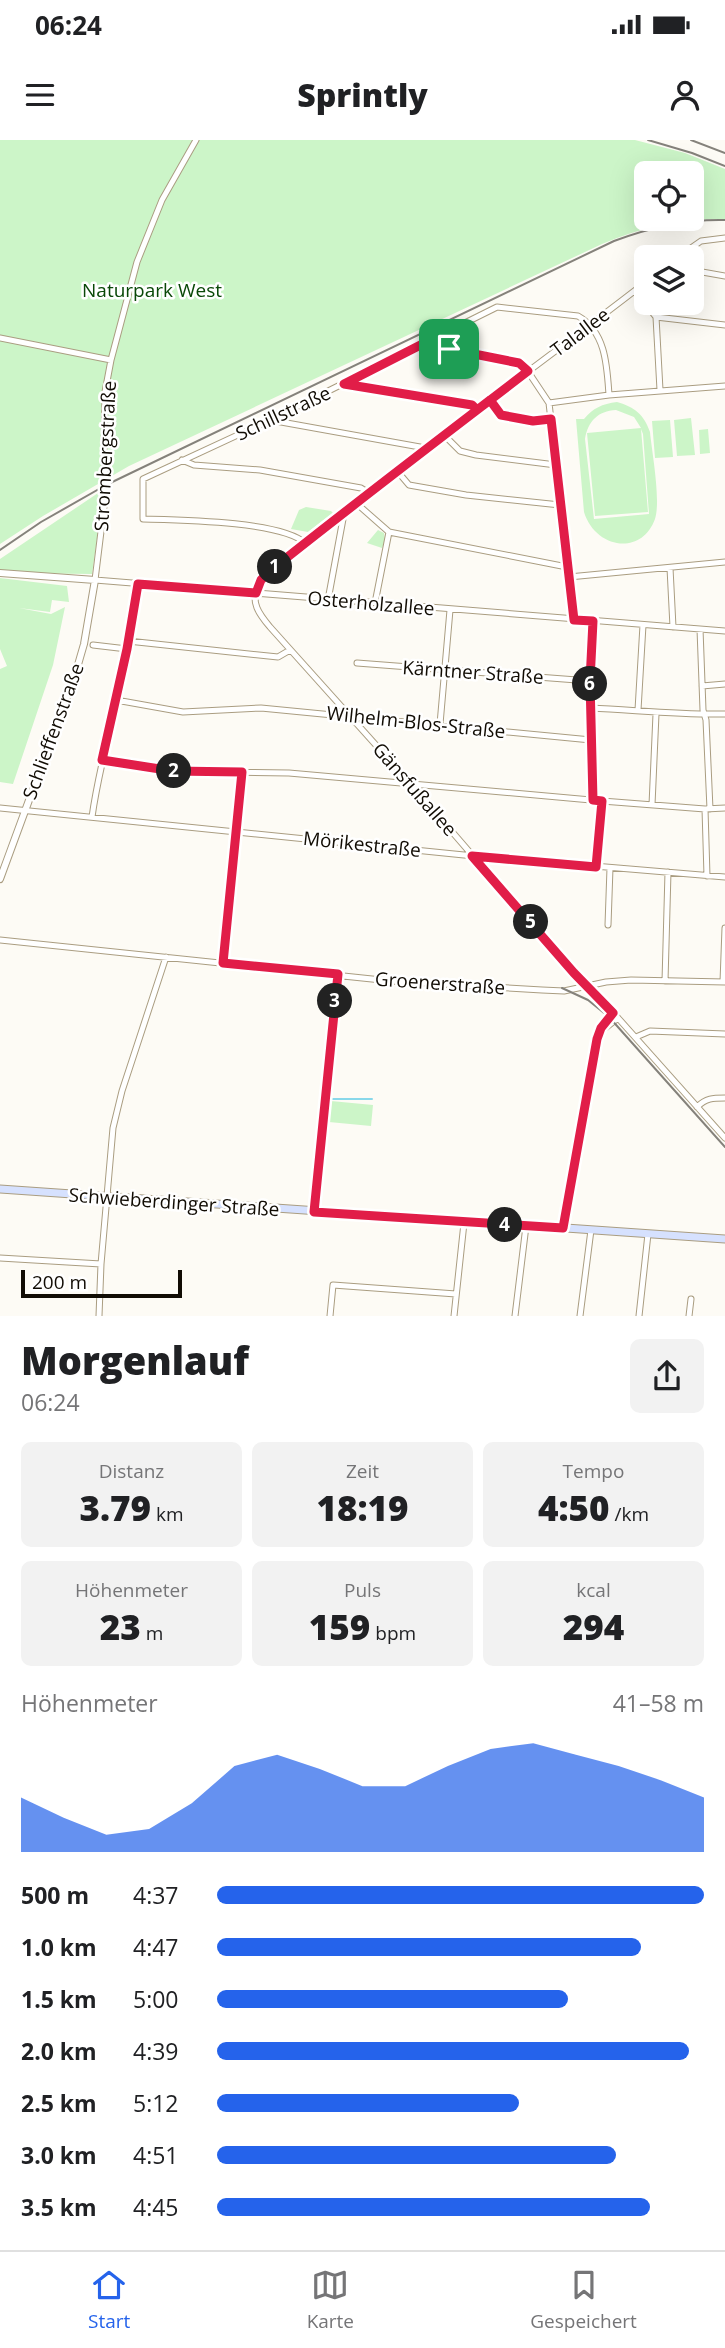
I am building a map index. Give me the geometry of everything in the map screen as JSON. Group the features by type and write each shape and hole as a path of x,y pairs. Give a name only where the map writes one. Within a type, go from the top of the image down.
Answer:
{"main road":[{"name":"Schwieberdinger Straße","path":"0,1189 725,1240"}],"street":[{"name":"Strombergstraße","path":"95,580 106,491 105,392 111,360 137,262 162,200 196,140"},
{"path":"696,245 701,241 725,238"},
{"path":"704,273 725,276"},
{"name":"Talallee","path":"256,593 265,576 305,543 634,292"},
{"name":"Schillstraße","path":"305,543 292,534 266,528 201,521 143,519 143,480 271,420 498,307 578,316 589,325"},
{"path":"660,390 656,317 725,325"},
{"path":"589,325 603,346 609,395"},
{"path":"444,333 449,349"},
{"path":"0,338 111,360"},
{"path":"422,345 519,363 528,371 548,402 574,620"},
{"path":"344,384 472,405 477,410"},
{"path":"548,402 725,386"},
{"path":"490,400 501,415 533,421 551,419"},
{"path":"271,420 420,447 425,451"},
{"path":"445,436 460,451 556,464"},
{"path":"182,460 194,465 260,470 361,488 369,493"},
{"path":"398,471 409,485 466,495 560,505"},
{"path":"356,503 389,532 567,567"},
{"path":"328,600 343,519 341,515"},
{"path":"375,603 389,532"},
{"path":"569,577 725,562"},
{"path":"670,568 673,627"},
{"name":"Osterholzallee","path":"0,573 725,631"},
{"name":"Schlieffenstraße","path":"0,879 75,675 95,580"},
{"path":"92,817 138,584"},
{"name":"Gänsfußallee","path":"256,593 255,605 258,613 351,715 586,986 636,1037 725,1138"},
{"path":"440,724 450,610"},
{"path":"593,621 590,681 593,800"},
{"path":"638,710 643,625"},
{"path":"700,629 708,759 707,876"},
{"path":"93,645 128,645 278,657 290,650"},
{"name":"Kärntner Straße","path":"357,663 590,681"},
{"path":"702,685 725,684"},
{"name":"Wilhelm-Blos-Straße","path":"116,700 183,712 261,708 591,740"},
{"path":"591,708 638,710 656,714 725,714"},
{"path":"652,805 656,714"},
{"path":"102,760 173,771 242,772 410,783 652,805 725,808"},
{"path":"223,963 242,772"},
{"path":"596,867 602,801"},
{"name":"Mörikestraße","path":"0,808 472,856 725,877"},
{"path":"608,925 610,868"},
{"path":"665,981 668,872"},
{"path":"724,982 725,928"},
{"name":"Groenerstraße","path":"0,940 391,981 564,991 613,981 724,982"},
{"path":"99,1315 100,1264 113,1128 166,957"},
{"path":"314,1212 338,974"},
{"path":"563,1228 599,1033 615,1015"},
{"path":"636,1037 650,1031 725,1034"},
{"path":"697,1107 711,1098 725,1098"},
{"path":"454,1315 464,1223"},
{"path":"515,1315 526,1226"},
{"path":"580,1315 591,1230"},
{"path":"639,1315 648,1234"},
{"path":"0,1258 100,1264"},
{"path":"330,1315 333,1285 456,1294"},
{"path":"689,1315 691,1299"}],"green space":[{"name":"Naturpark West","path":"0,140 635,140 685,153 725,169 725,219 704,220 704,161 634,161 634,231 640,231 602,244 129,466 0,544"},
{"path":"617,402 629,406 645,421 650,432 657,511 648,531 640,539 629,543 618,543 598,534 584,512 576,419 584,419 602,405","holes":["616,410 634,417 641,428 587,433 595,418","641,429 649,514 594,519 585,439 587,433 595,516 648,512"]},
{"path":"691,418 695,455 677,456 674,420"},
{"path":"670,420 673,457 655,458 652,421"},
{"path":"708,429 710,453 700,454 699,430"},
{"path":"104,489 92,574 0,573 0,559"},
{"path":"306,507 333,513 308,532 291,529 299,510"},
{"path":"378,530 384,533 382,548 367,543"},
{"path":"0,578 67,586 69,602 52,600 50,612 19,608 51,614 65,607 53,665 13,784 0,782 0,669 7,666 0,649"},
{"path":"331,1101 373,1105 371,1126 329,1122"}],"waterway":[{"path":"333,1099 372,1099"}],"railway":[{"path":"648,140 725,166"},
{"path":"691,140 725,153"},
{"path":"0,550 41,522 106,485 614,241 669,225 725,220"},
{"path":"562,988 588,1000 609,1017 725,1147"}],"route":[{"path":"449,349 444,333 344,384 472,405 477,410 490,400 501,415 533,421 551,419 574,620 593,621 590,681 593,800 602,801 596,867 472,856 574,973 613,1013 601,1028 597,1039 563,1228 314,1212 338,974 223,963 242,772 173,771 102,760 127,649 138,584 256,593 261,580 270,571 341,515 445,436 477,410 490,400 528,371 519,363 449,349"}]}
